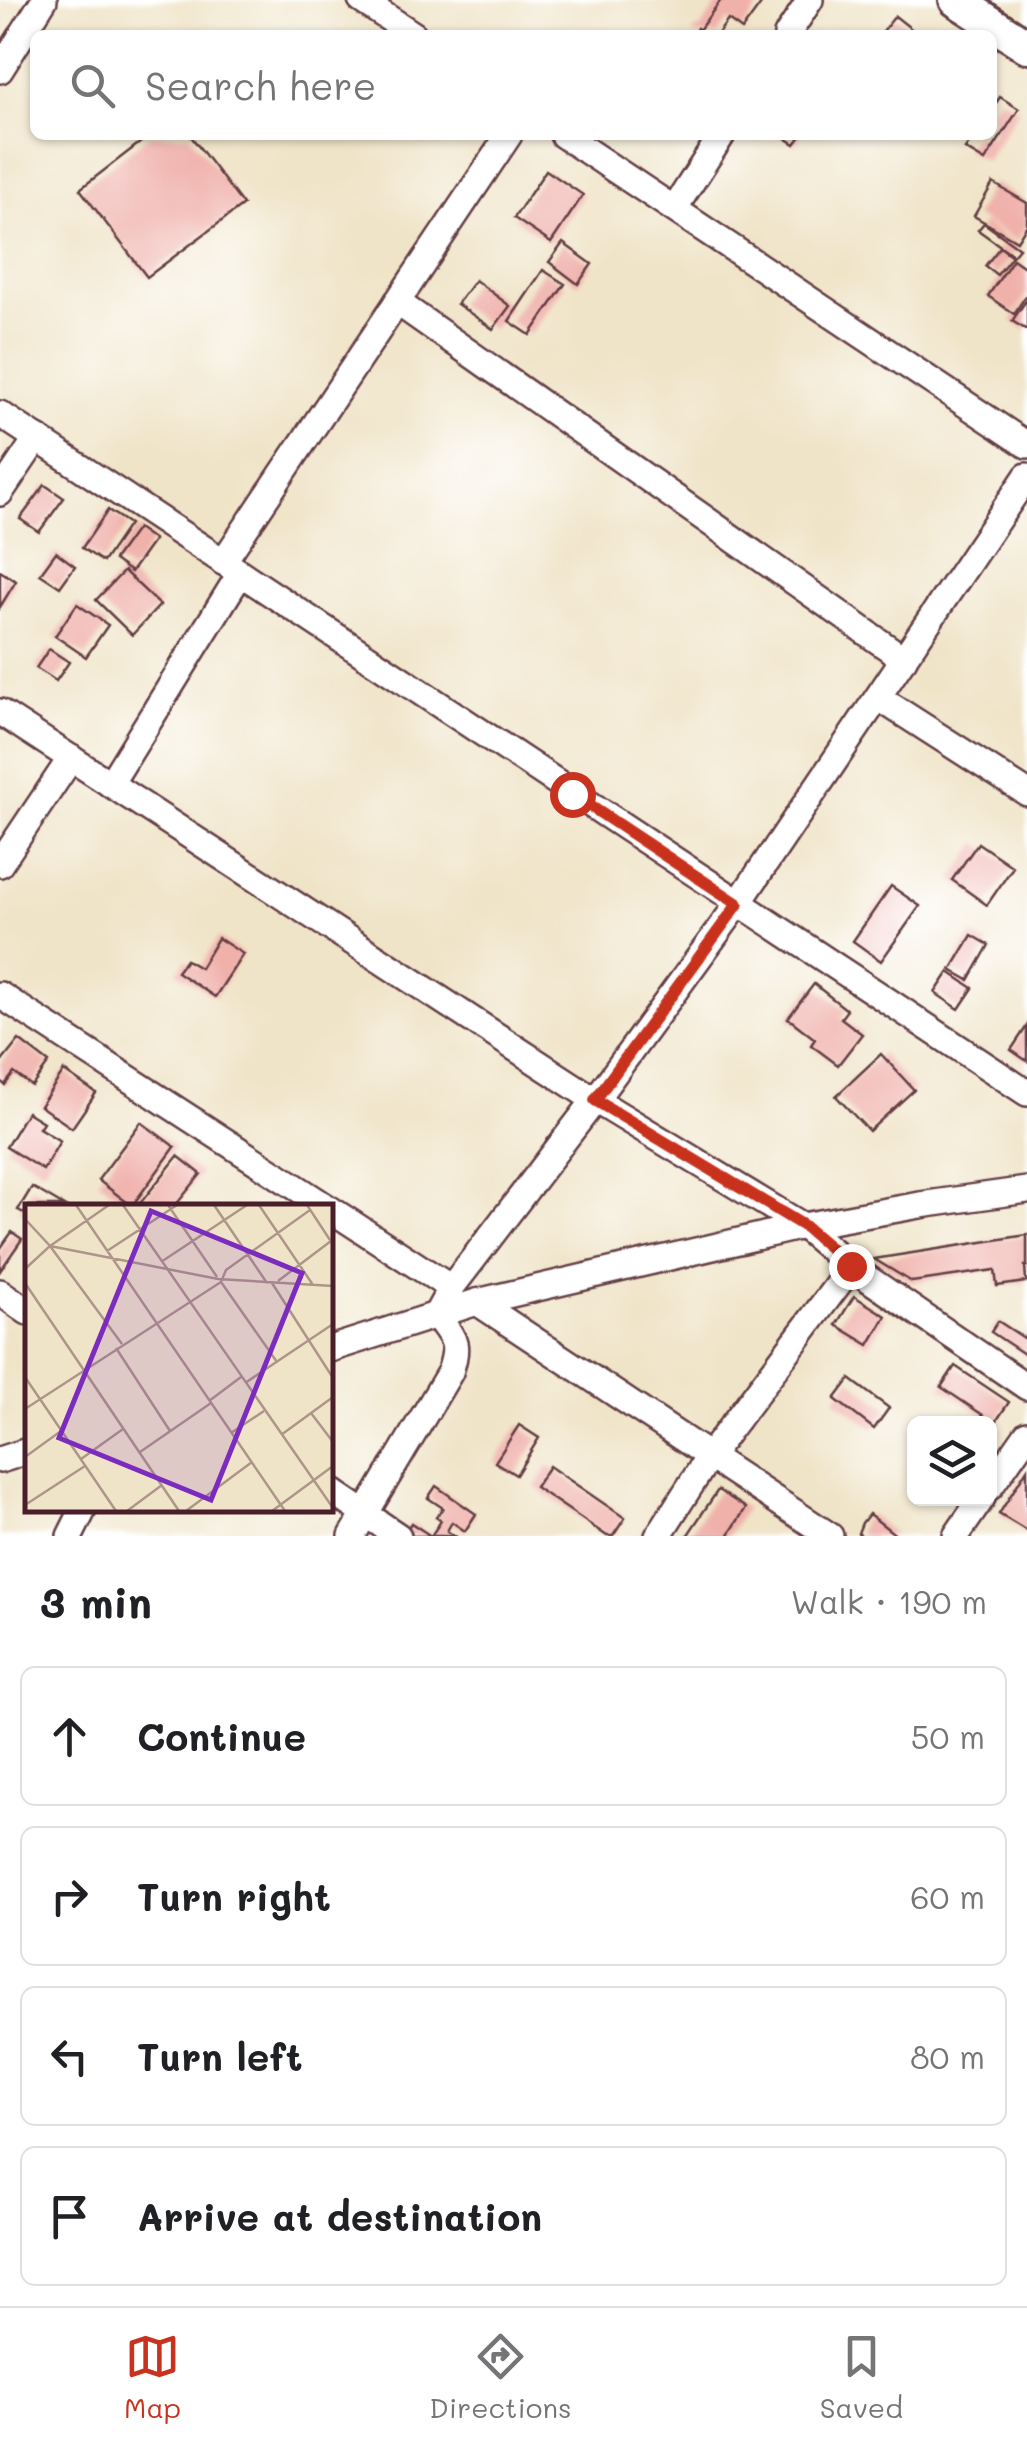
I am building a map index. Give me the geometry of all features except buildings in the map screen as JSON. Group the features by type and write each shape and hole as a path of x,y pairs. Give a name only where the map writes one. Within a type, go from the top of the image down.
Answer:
{"main road":[{"path":"956,0 1027,46"}],"street":[{"path":"0,70 44,0"},
{"path":"361,0 406,30"},
{"path":"790,30 810,0"},
{"path":"110,784 232,568 397,302 506,140"},
{"path":"570,140 1027,444"},
{"path":"674,209 719,140"},
{"path":"397,302 904,659"},
{"path":"0,414 1027,1093"},
{"path":"0,493 37,438"},
{"path":"436,1315 451,1288 738,904 1027,476"},
{"path":"879,698 1027,794"},
{"path":"0,712 595,1100 804,1226 851,1266 1027,1387"},
{"path":"0,864 71,758"},
{"path":"0,995 321,1204"},
{"path":"332,1348 476,1302 804,1226 1027,1190"},
{"path":"332,1211 451,1288"},
{"path":"658,1536 710,1454 851,1266"},
{"path":"0,1292 25,1310"},
{"path":"476,1302 830,1536"},
{"path":"359,1525 457,1352 453,1338 436,1315"},
{"path":"997,1478 1027,1434"},
{"path":"0,1460 25,1451"},
{"path":"332,1492 359,1525 398,1536"},
{"path":"956,1536 977,1506"},
{"path":"70,1536 82,1511"}],"route":[{"path":"572,794 738,904 595,1100 804,1226 851,1266"}]}
